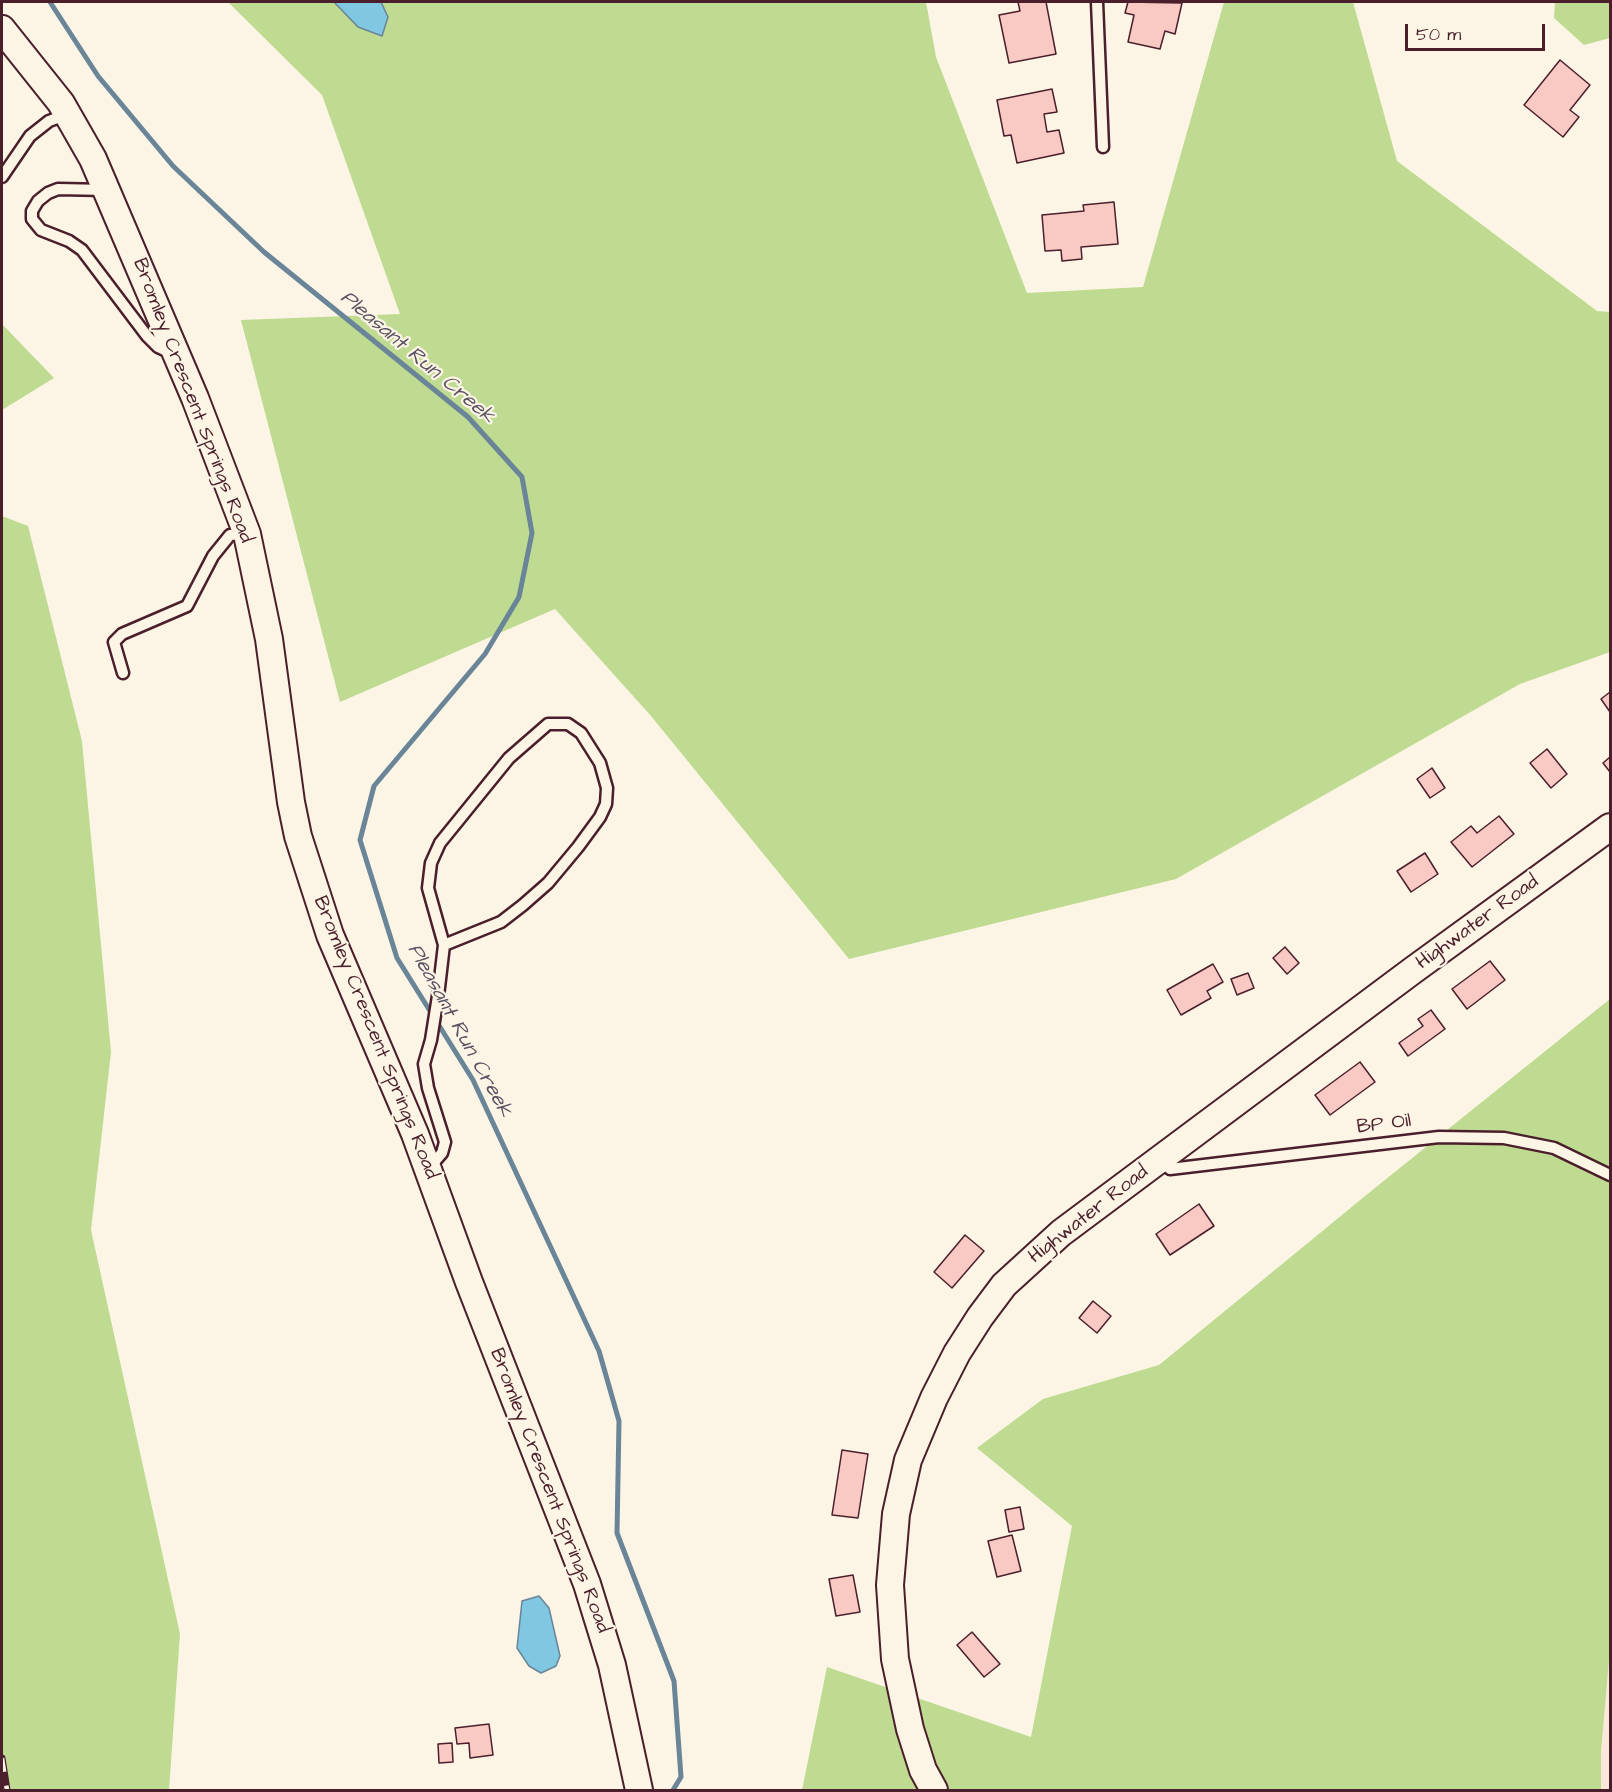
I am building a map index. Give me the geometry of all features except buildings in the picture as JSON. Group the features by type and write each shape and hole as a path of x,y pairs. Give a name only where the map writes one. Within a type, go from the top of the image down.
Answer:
{"street":[{"name":"Bromley Crescent Springs Road","path":"2,29 68,114 88,149 177,354 247,534 269,639 291,802 298,837 330,935 415,1134 469,1282 587,1584 612,1665 639,1791"},
{"name":"Highwater Road","path":"934,1791 923,1770 910,1729 895,1659 890,1585 896,1514 908,1460 934,1398 957,1353 980,1317 1004,1285 1061,1233 1611,827"}],"lane":[{"path":"1097,2 1103,147"},
{"path":"2,177 30,136 49,121 68,114"},
{"path":"107,190 58,189 38,201 32,211 33,219 41,230 69,241 82,250 147,336 158,347 177,354"},
{"path":"123,673 114,642 122,634 188,606 213,556 230,535 247,534"},
{"path":"427,1169 442,1153 445,1142 424,1064 431,1040 444,945 428,888 431,863 440,843 509,758 548,724 568,724 581,732 600,763 607,788 606,804 600,817 548,883 523,905 501,922 444,945"},
{"name":"BP Oil","path":"1159,1159 1170,1170 1439,1137 1504,1138 1554,1148 1611,1175"}],"shaded area":[{"path":"1610,1649 1610,1790 1601,1790 1601,1752"}],"green space":[{"path":"228,2 926,2 936,57 1027,293 1143,287 1224,2 1353,2 1397,161 1597,311 1610,312 1610,652 1520,684 1176,879 849,959 651,716 555,609 340,702 241,320 400,314 322,95"},
{"path":"1555,2 1610,2 1610,38 1584,45 1554,18"},
{"path":"2,324 54,378 2,410"},
{"path":"2,516 28,526 82,741 111,1052 91,1230 180,1634 169,1790 2,1790"},
{"path":"1610,999 1610,1649 1601,1752 1601,1790 802,1790 827,1667 1031,1737 1072,1526 977,1448 1043,1399 1159,1365"}],"water":[{"path":"334,2 381,2 388,17 382,36 358,27"},
{"path":"539,1596 549,1608 560,1656 556,1666 541,1673 529,1666 517,1648 522,1601"}],"waterway":[{"name":"Pleasant Run Creek","path":"50,2 98,76 173,166 264,252 468,417 522,477 532,533 519,597 485,654 374,786 360,840 397,958 473,1080 599,1351 619,1421 617,1533 674,1681 681,1777 673,1790"}],"railway":[{"path":"2,1758 7,1790"}]}
